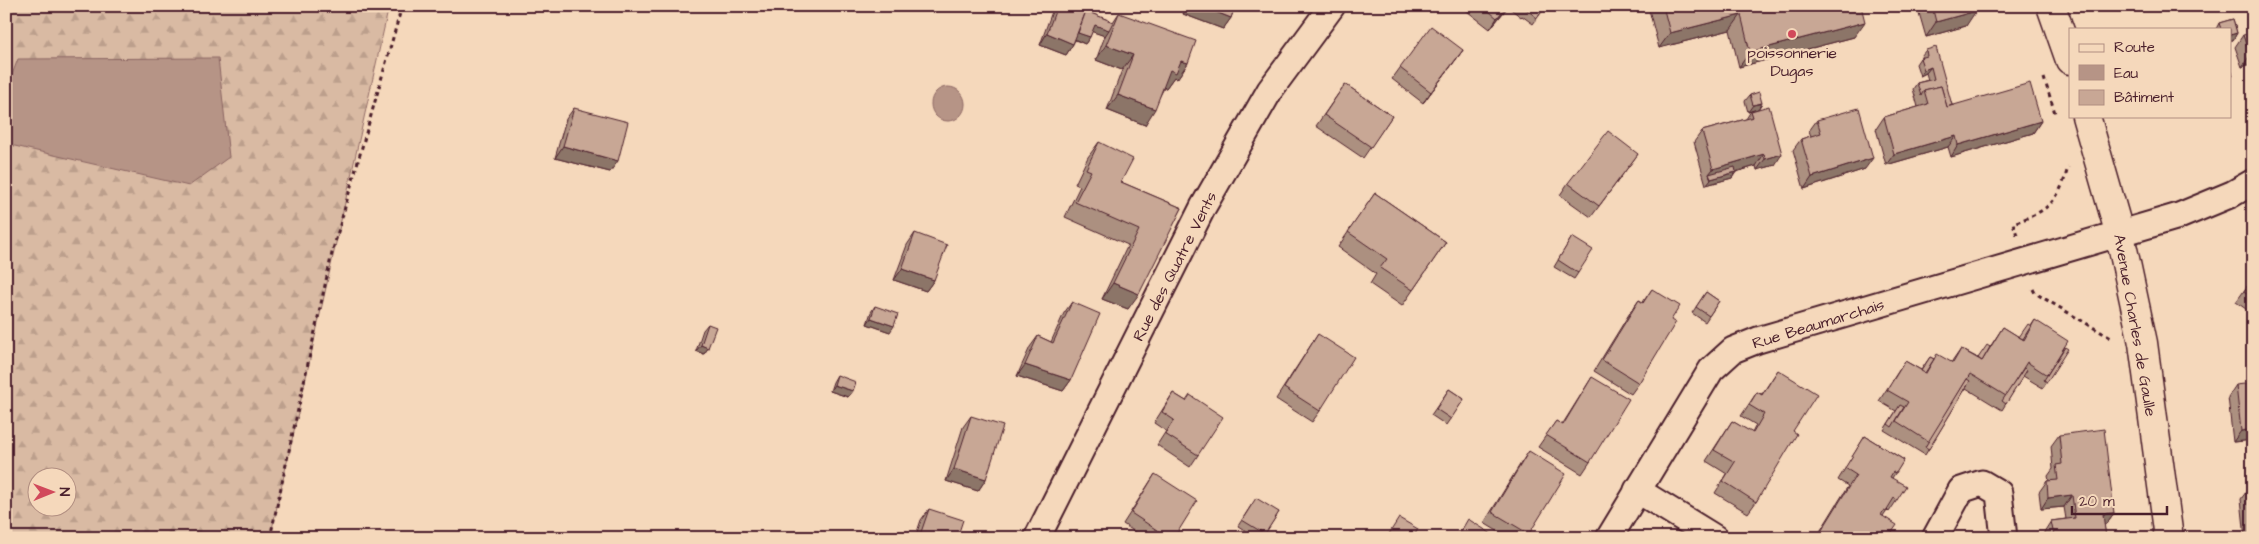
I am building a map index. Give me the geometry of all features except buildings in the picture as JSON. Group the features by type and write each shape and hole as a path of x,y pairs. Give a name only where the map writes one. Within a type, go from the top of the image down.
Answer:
{"street":[{"name":"Rue des Quatre Vents","path":"1037,538 1203,207 1270,90 1332,6"},
{"path":"2051,6 2069,55"},
{"path":"2062,6 2069,55"},
{"name":"Avenue Charles de Gaulle","path":"2087,118 2120,234 2142,343 2169,538"},
{"name":"Rue Beaumarchais","path":"1609,538 1711,370 1733,350 1768,337 2179,216 2232,194 2253,182"},
{"path":"1935,538 1961,490 1982,483 1999,493 2004,538"},
{"path":"1637,490 1715,538"}],"path":[{"path":"270,538 332,253 402,6"},
{"path":"2042,72 2058,120"},
{"path":"2018,241 2013,223 2035,216 2051,203 2062,188 2069,163"},
{"path":"2032,287 2035,294 2114,340"}],"green space":[{"path":"6,6 389,6 270,538 6,538"}],"water":[{"path":"218,58 229,157 189,186 6,144 6,90 18,59"},
{"path":"948,87 955,88 960,92 964,97 964,111 960,116 955,120 948,121 941,120 936,116 932,111 931,104 932,97 936,92 941,88"}],"place":[{"name":"poissonnerie Dugas","path":"1792,34"}]}
